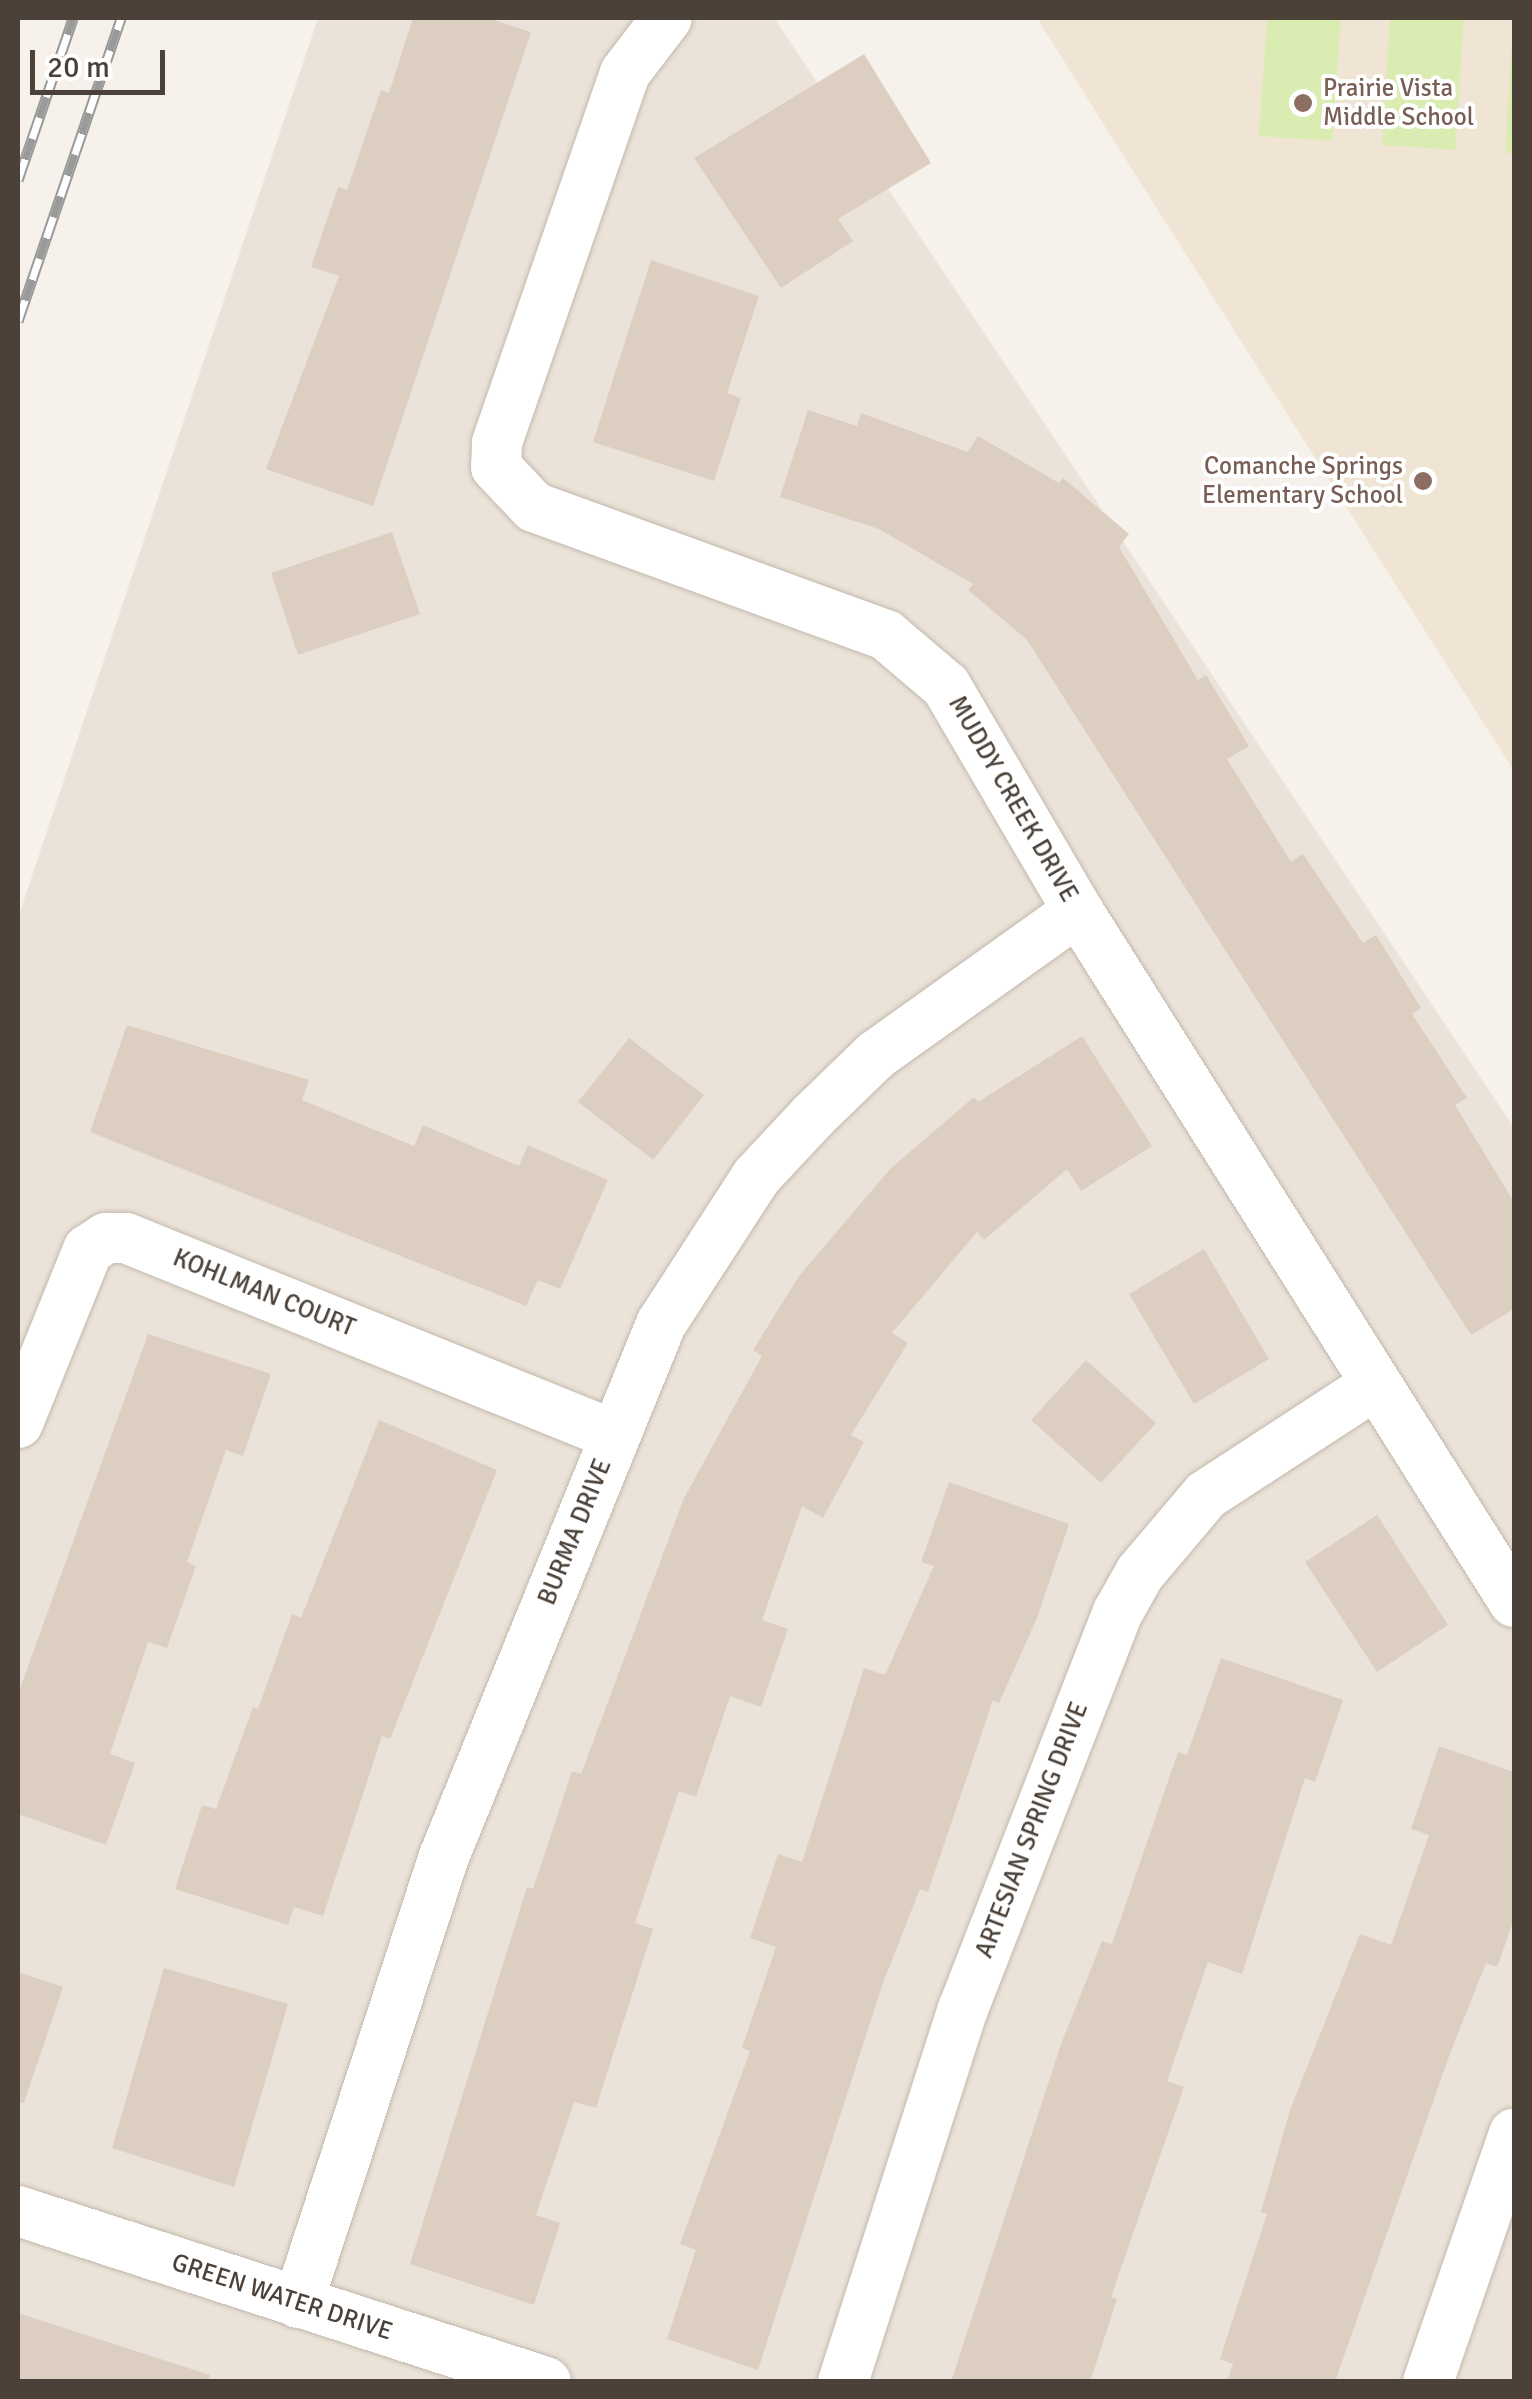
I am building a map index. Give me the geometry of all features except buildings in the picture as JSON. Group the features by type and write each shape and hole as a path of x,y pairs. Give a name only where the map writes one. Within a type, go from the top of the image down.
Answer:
{"street":[{"name":"MUDDY CREEK DRIVE","path":"667,18 625,73 497,443 496,467 534,508 886,636 946,686 1078,911 1514,1602"},
{"name":"BURMA DRIVE","path":"298,2303 416,1934 661,1324 756,1177 876,1056 1078,911"},
{"name":"KOHLMAN COURT","path":"18,1424 88,1250 106,1238 126,1238 614,1435"},
{"name":"ARTESIAN SPRING DRIVE","path":"843,2382 963,2009 1118,1612 1140,1573 1206,1495 1375,1384"},
{"path":"1428,2382 1514,2133"},
{"name":"GREEN WATER DRIVE","path":"18,2211 546,2382"}],"shaded area":[{"path":"318,18 774,18 1514,1128 1514,2381 18,2382 18,918"},
{"name":"Comanche Springs Elementary School","path":"1037,18 1514,18 1514,771 1133,171"}],"green space":[{"path":"1267,18 1341,18 1332,141 1259,136"},
{"path":"1390,18 1464,18 1455,150 1382,145"},
{"path":"1513,18 1514,153 1505,153"}],"railway":[{"path":"18,180 73,18"},
{"path":"18,321 121,18"}],"place":[{"name":"Prairie Vista Middle School","path":"1303,103"},
{"name":"Comanche Springs Elementary School","path":"1423,481"}]}
